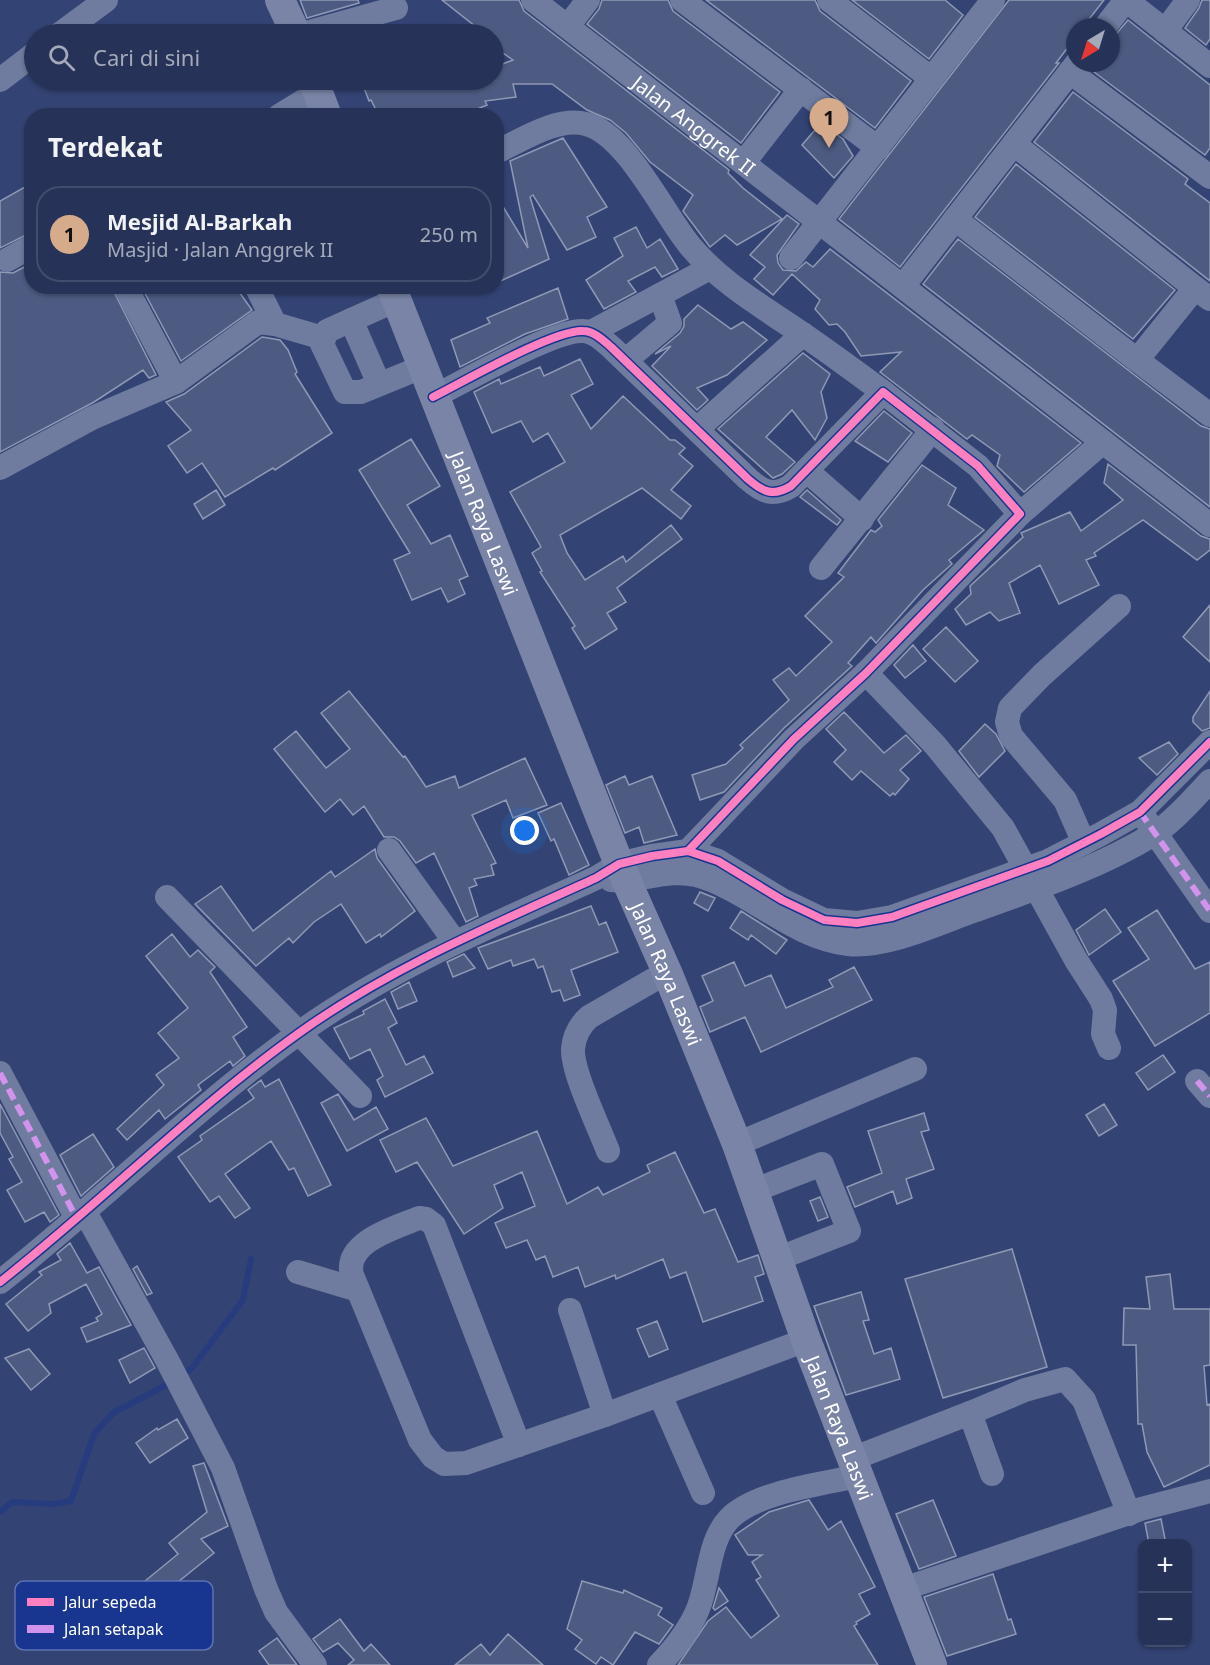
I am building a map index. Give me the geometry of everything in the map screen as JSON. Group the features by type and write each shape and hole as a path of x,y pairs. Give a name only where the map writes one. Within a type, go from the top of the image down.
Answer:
{"main road":[{"path":"280,0 291,24"},
{"name":"Jalan Raya Laswi","path":"394,294 614,874 667,972 736,1144 806,1340 932,1665"}],"street":[{"path":"74,24 106,0"},
{"name":"Jalan Anggrek II","path":"533,0 1210,525"},
{"path":"568,26 588,0"},
{"path":"682,0 878,148"},
{"path":"829,0 932,79"},
{"path":"1112,18 1126,0 1210,66"},
{"path":"1166,31 1188,0"},
{"path":"791,258 932,79 989,1"},
{"path":"338,24 396,8"},
{"path":"0,80 24,62"},
{"path":"903,286 1070,72"},
{"path":"1078,72 1210,177"},
{"path":"744,162 801,89"},
{"path":"295,108 319,96"},
{"path":"504,149 544,130 563,125 586,124 596,129 634,163 675,226 710,268 933,429 978,466 1020,514"},
{"path":"1014,144 1202,293 1137,360"},
{"path":"955,219 1210,415"},
{"path":"7,260 24,250"},
{"path":"433,397 556,337 574,332 591,332 710,268"},
{"path":"129,294 176,382"},
{"path":"260,294 274,324"},
{"path":"392,294 351,320 327,331 322,344 325,352 345,392 361,392 422,367"},
{"path":"626,360 670,323 660,295"},
{"path":"351,320 379,384"},
{"path":"0,468 92,418 176,382 258,322 274,324 323,338"},
{"path":"591,332 626,360 748,479 764,491 776,493 784,491 807,471 882,392"},
{"path":"697,429 803,334"},
{"path":"821,568 933,429"},
{"path":"688,851 794,739 866,673 1020,514 1103,442"},
{"path":"807,471 862,519"},
{"path":"1084,843 1065,800 1011,736 1007,722 1010,708 1041,675 1119,606"},
{"path":"866,673 935,745 1003,828 1101,999 1105,1010 1102,1034 1109,1048"},
{"path":"614,874 695,875 729,889 802,930 828,940 851,944 885,940 922,930 1032,879 1084,843 1140,812 1210,742"},
{"path":"0,1282 81,1216 210,1103 300,1032 365,990 455,942 652,856 688,851 718,861 810,915 838,922 857,923 892,917 1103,861 1156,832 1210,781"},
{"path":"1140,812 1210,911"},
{"path":"389,850 455,942"},
{"path":"167,897 360,1096"},
{"path":"608,1150 574,1060 575,1036 579,1026 589,1017 667,972"},
{"path":"736,1144 915,1069"},
{"path":"0,1073 81,1216 167,1360 223,1468 276,1612 315,1665"},
{"path":"753,1191 822,1164 849,1231 777,1259"},
{"path":"519,1445 440,1239 431,1222 422,1218 417,1219 385,1232 360,1248 351,1269 358,1290 412,1424 423,1446 433,1457 444,1464 460,1465 519,1445 806,1340"},
{"path":"298,1272 358,1290"},
{"path":"570,1310 605,1415"},
{"path":"659,1665 684,1636 693,1621 718,1537 729,1519 764,1500 855,1468 969,1413 1025,1390 1065,1379 1084,1400 1129,1514"},
{"path":"660,1395 703,1493"},
{"path":"969,1413 992,1474"},
{"path":"903,1589 1129,1514 1210,1491"}],"building":[{"path":"300,0 358,0 359,3 307,18"},
{"path":"442,0 519,0 524,11 729,170 728,173 743,188 782,219 737,245 725,235 710,247 683,211 693,195 650,162 626,133 610,120 587,110 552,84 513,84 516,97 485,101 487,105 480,108 375,108 371,100 369,101 365,90 504,90 504,63 513,60 504,54 504,24 472,24"},
{"path":"602,0 668,0 673,11 780,92 741,143 587,24 599,9"},
{"path":"706,0 815,0 820,11 911,81 875,128"},
{"path":"852,0 945,0 963,15 929,59"},
{"path":"1009,0 1104,0 1090,18 1066,18 1066,50 1056,63 1059,63 900,267 839,219"},
{"path":"1202,0 1210,0 1210,39 1206,45 1185,28"},
{"path":"1128,20 1210,85 1210,148 1205,155 1094,72 1120,72 1120,29"},
{"path":"1073,92 1188,179 1185,184 1210,203 1210,281 1034,142"},
{"path":"821,123 843,139 853,156 834,178 802,145"},
{"path":"563,138 607,207 587,217 596,237 567,250 533,195 530,197 549,259 504,279 504,208 528,248 510,161"},
{"path":"1016,164 1175,290 1133,339 975,217"},
{"path":"24,188 24,236 0,248 0,201"},
{"path":"787,215 799,224 777,255 778,263 783,270 796,271 806,262 813,267 830,249 1081,443 1024,492 997,466 1000,455 972,435 967,439 880,372 901,352 861,356 845,332 837,324 829,325 815,309 820,300 792,274 773,295 754,279 765,267 750,255"},
{"path":"636,227 647,248 660,239 678,269 662,277 655,267 628,281 636,292 604,309 586,280 623,256 614,238"},
{"path":"958,239 1201,426 1210,429 1210,507 923,284"},
{"path":"24,267 24,294 115,294 156,375 149,378 143,370 94,402 0,452 0,272 13,273"},
{"path":"558,288 568,319 525,334 460,367 451,340 490,323 487,318"},
{"path":"145,294 241,294 252,310 181,361"},
{"path":"698,305 731,329 743,322 767,340 727,375 697,388 708,400 697,410 652,366 671,346 655,354 680,333 684,326 684,319"},
{"path":"262,337 280,340 288,350 297,372 295,374 332,433 275,470 273,468 225,497 202,463 187,473 168,446 191,430 166,402 184,394"},
{"path":"803,353 830,374 821,392 827,418 815,440 792,410 766,437 795,462 782,474 773,478 718,429"},
{"path":"580,359 593,384 571,395 591,429 623,396 670,440 675,440 685,448 679,454 693,466 671,490 691,506 681,519 642,488 560,535 567,553 585,580 623,556 626,562 671,525 682,539 617,588 626,602 607,613 617,629 585,649 572,628 575,626 540,572 542,571 532,553 541,547 510,492 565,462 548,433 533,442 521,421 492,433 474,392 499,379 501,384 540,367 544,376"},
{"path":"884,411 912,433 888,462 855,441"},
{"path":"411,439 440,486 407,505 431,544 450,535 468,576 459,580 465,594 448,602 441,588 412,600 394,560 410,553 359,470"},
{"path":"1108,464 1201,536 1210,539 1210,550 1197,560 1143,520 1094,553 1096,556 1086,560 1099,585 1059,604 1040,565 1009,583 1020,613 999,621 990,612 966,625 955,609 971,594 970,586 1023,537 1021,533 1070,512 1081,531 1123,500 1104,483"},
{"path":"922,465 956,488 948,505 984,530 949,560 952,564 923,590 876,643 871,637 848,663 852,666 784,728 724,792 700,800 692,775 726,764 743,748 740,745 789,700 773,680 789,668 796,676 832,642 805,616 844,577 838,573 871,530 875,532 882,526 878,520"},
{"path":"216,490 225,505 203,519 194,504"},
{"path":"807,490 841,520 837,525 800,497"},
{"path":"1210,605 1210,662 1183,637"},
{"path":"946,627 978,661 955,682 923,649"},
{"path":"913,645 926,661 905,678 894,665"},
{"path":"349,691 403,757 405,756 426,787 455,776 459,788 525,758 547,805 513,818 506,800 472,815 496,863 491,865 494,875 474,879 477,885 469,888 478,916 466,922 434,853 416,863 400,841 394,837 384,837 364,806 353,815 340,799 325,812 274,749 296,731 326,768 350,749 321,713"},
{"path":"1210,691 1210,728 1202,731 1193,722 1193,717"},
{"path":"844,712 884,753 906,735 921,751 900,770 909,779 895,795 893,793 890,796 861,771 852,780 834,762 846,750 826,729"},
{"path":"985,724 996,734 1005,751 979,777 959,751"},
{"path":"1169,742 1178,754 1157,775 1139,758"},
{"path":"625,776 629,785 652,776 677,835 644,843 639,827 625,833 606,785"},
{"path":"561,803 589,865 569,875 554,839 551,841 538,813"},
{"path":"375,849 377,858 415,911 381,937 380,934 366,943 341,904 314,922 293,943 289,938 256,966 195,904 221,886 253,931 331,871 335,877"},
{"path":"700,892 715,898 708,911 694,903"},
{"path":"591,906 599,925 606,922 618,952 571,970 580,995 564,1001 560,990 552,992 543,966 538,968 534,959 513,966 511,960 488,969 478,948"},
{"path":"1105,909 1121,932 1089,955 1076,930"},
{"path":"1157,910 1195,969 1210,962 1210,1013 1155,1046 1113,981 1149,959 1128,928"},
{"path":"741,911 787,940 776,954 751,935 748,940 730,928"},
{"path":"172,934 190,957 198,950 215,967 210,972 247,1027 233,1037 245,1056 233,1066 230,1061 198,1085 201,1090 165,1119 159,1110 127,1140 117,1129 164,1085 156,1075 179,1058 158,1033 188,1008 146,956"},
{"path":"464,954 475,968 453,977 447,962"},
{"path":"734,962 745,986 771,975 786,1008 833,987 829,980 854,967 872,1000 761,1052 745,1017 710,1032 700,1007 713,1001 702,976"},
{"path":"409,982 417,1001 398,1009 391,992"},
{"path":"385,999 397,1023 388,1028 406,1065 424,1056 433,1073 385,1097 377,1080 383,1076 370,1049 350,1059 334,1028 364,1014 363,1011"},
{"path":"1163,1055 1175,1072 1148,1090 1136,1073"},
{"path":"279,1079 331,1185 308,1196 294,1168 289,1170 271,1141 225,1174 250,1208 235,1218 219,1196 210,1202 178,1157 202,1140 200,1136 254,1098 248,1090 261,1080 265,1087"},
{"path":"338,1094 354,1120 376,1107 388,1129 347,1151 321,1103"},
{"path":"0,1104 59,1215 50,1222 44,1212 25,1222 7,1190 22,1182 9,1159 13,1157 0,1133"},
{"path":"1104,1104 1117,1125 1099,1136 1086,1115"},
{"path":"924,1113 929,1130 921,1132 934,1169 906,1179 912,1198 897,1204 893,1191 855,1207 847,1187 882,1173 868,1131"},
{"path":"426,1118 453,1166 537,1131 567,1204 598,1187 603,1195 650,1172 647,1165 675,1152 704,1213 715,1209 738,1262 758,1255 764,1274 755,1277 763,1301 703,1322 686,1272 670,1278 663,1259 616,1279 615,1275 585,1287 578,1267 553,1277 545,1256 536,1260 527,1240 506,1248 495,1223 535,1206 522,1172 494,1185 503,1208 464,1234 417,1162 396,1172 380,1140"},
{"path":"93,1134 114,1167 81,1196 60,1155"},
{"path":"820,1197 828,1217 818,1221 810,1201"},
{"path":"70,1243 87,1273 99,1267 131,1325 87,1342 81,1328 98,1321 96,1318 102,1314 86,1284 49,1304 51,1313 28,1331 6,1304 42,1275 39,1272 61,1260 57,1254"},
{"path":"1012,1249 1047,1367 943,1398 905,1279"},
{"path":"137,1266 152,1293 147,1295 133,1269"},
{"path":"1170,1274 1174,1309 1210,1309 1210,1365 1204,1366 1207,1405 1210,1404 1210,1465 1164,1487 1147,1452 1142,1424 1138,1424 1136,1345 1123,1345 1124,1308 1150,1309 1146,1277"},
{"path":"861,1292 869,1320 863,1321 874,1354 891,1348 900,1379 846,1395 814,1306"},
{"path":"657,1321 668,1349 649,1357 637,1329"},
{"path":"144,1348 155,1368 130,1383 119,1360"},
{"path":"29,1349 50,1374 31,1390 5,1358"},
{"path":"177,1419 188,1438 150,1463 136,1443 157,1428 158,1430"},
{"path":"204,1463 228,1526 201,1539 214,1553 179,1581 145,1581 178,1554 169,1543 207,1512 193,1466"},
{"path":"809,1500 828,1530 841,1521 875,1587 859,1594 870,1614 856,1622 854,1626 878,1665 678,1665 708,1621 726,1607 751,1638 779,1616 756,1580 761,1577 752,1562 762,1555 748,1555 735,1535 769,1512"},
{"path":"933,1500 956,1556 919,1569 896,1514"},
{"path":"1161,1519 1165,1539 1148,1539 1145,1523"},
{"path":"993,1574 1008,1620 1011,1619 1016,1634 947,1656 924,1597"},
{"path":"582,1581 623,1593 624,1590 662,1608 658,1615 673,1625 659,1644 635,1632 613,1665 601,1657 596,1664 575,1649 582,1640 567,1629"},
{"path":"719,1588 728,1601 715,1610 713,1608"},
{"path":"340,1619 364,1651 371,1644 390,1665 348,1665 354,1660 338,1643 323,1652 313,1639"},
{"path":"508,1634 543,1665 455,1665 481,1644 490,1655"},
{"path":"277,1638 297,1665 269,1665 259,1651"}],"waterway":[{"path":"181,1376 192,1368 243,1300 251,1259"},
{"path":"0,1512 12,1502 54,1504 71,1501 94,1434 113,1413 172,1382"}],"marked path":[{"path":"1140,812 1210,911"},
{"path":"0,1073 77,1219"},
{"path":"1197,1081 1210,1096"}],"cycle path":[{"path":"433,397 531,347 552,338 587,331 598,336 611,347 748,479 763,490 773,492 791,486 883,392 978,466 1020,514 866,673 794,739 688,851"},
{"path":"0,1282 222,1092 334,1009 444,948 596,878 619,864 688,851 718,861 782,900 824,920 857,923 892,917 1048,861 1101,834 1140,812 1210,742"}],"place":[{"name":"Mesjid Al-Barkah","path":"829,148"}]}
